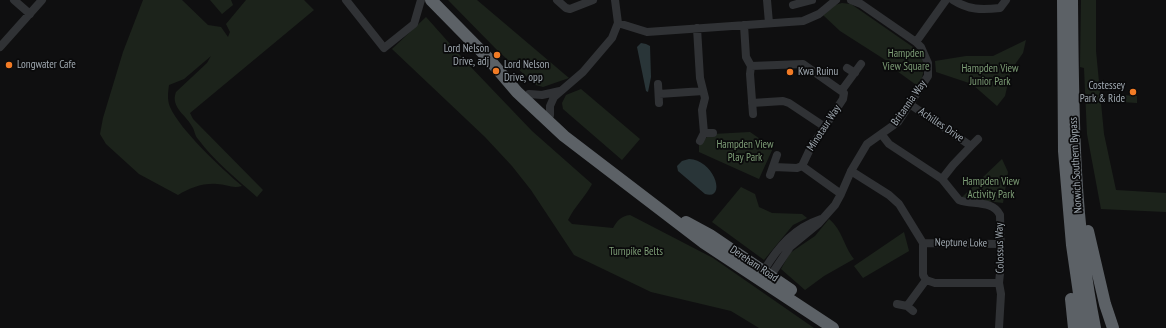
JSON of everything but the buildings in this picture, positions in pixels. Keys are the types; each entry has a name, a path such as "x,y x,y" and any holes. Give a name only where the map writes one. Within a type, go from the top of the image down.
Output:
{"highway":[{"name":"Norwich Southern Bypass","path":"1063,0 1064,151 1072,245 1084,328"},
{"name":"Norwich Southern Bypass","path":"1072,0 1073,130 1078,215 1094,328"},
{"name":"Dereham Road","path":"434,3 525,100 564,136 658,208 710,235 765,275 833,328"},
{"path":"1073,45 1081,178 1088,234 1105,304 1113,328"},
{"path":"1063,56 1059,120 1060,171 1074,328"},
{"name":"Dereham Road","path":"487,58 529,94 588,153"},
{"name":"Dereham Road","path":"765,275 844,328"}],"street":[{"path":"14,0 30,14"},
{"path":"0,47 42,0"},
{"path":"346,0 384,48 414,24 419,3 434,3"},
{"path":"557,0 566,8 570,9 593,0"},
{"path":"550,115 550,102 571,84 612,38 618,23 615,0"},
{"path":"767,0 769,23"},
{"path":"793,4 812,0"},
{"path":"618,23 647,32 810,20 836,0"},
{"name":"Britannia Way","path":"765,275 789,237 804,225 821,218 834,205 841,194 850,171 867,144 873,139 882,135 898,122 911,105 929,73 925,53 916,42 862,2 851,0"},
{"path":"916,42 946,0"},
{"path":"952,0 966,7 978,10 1000,8 1006,0"},
{"path":"744,25 746,57 751,66 750,74 753,114"},
{"path":"697,28 700,78 703,91 704,133 700,141"},
{"name":"Minotaur Way","path":"751,66 803,64 842,90"},
{"name":"Minotaur Way","path":"802,166 807,154 824,126 843,99 842,90 861,64"},
{"path":"847,68 855,73"},
{"path":"658,84 659,103"},
{"path":"529,94 542,96 561,91"},
{"path":"658,94 703,91"},
{"path":"752,103 783,101 789,103 824,126"},
{"name":"Achilles Drive","path":"911,105 971,146"},
{"path":"704,133 713,133"},
{"name":"Colossus Way","path":"882,135 890,144 942,179 959,200 989,205 998,210 1000,215 1000,244 1002,263 999,284 935,283 926,280"},
{"name":"Achilles Drive","path":"942,179 978,139"},
{"path":"770,175 777,155"},
{"path":"774,167 796,168 802,166 841,194"},
{"path":"850,171 895,199 923,243 923,275 926,280 910,308 897,304"},
{"name":"Neptune Loke","path":"923,243 1000,244"},
{"path":"999,284 1001,294 999,328"}],"green space":[{"path":"143,0 182,0 208,25 221,27 228,37 230,32 226,24 246,0 304,0 314,10 190,113 193,119 263,190 257,197 226,170 204,147 196,137 190,123 175,103 176,92 207,63 211,56 184,79 169,85 169,104 175,116 192,138 213,160 242,186 235,187 221,184 206,184 192,188 178,195 139,174 106,144 100,134 103,118 123,52"},
{"path":"210,0 231,0 233,5 222,14"},
{"path":"448,0 477,0 569,78 543,87 536,85 498,51"},
{"path":"1081,0 1096,0 1096,51 1104,134 1116,190 1166,193 1166,212 1101,209 1087,134 1084,68 1080,67"},
{"name":"Hampden View Square","path":"842,3 851,4 920,52 924,69 919,87 897,71 887,61 840,31 823,15 835,5"},
{"name":"Turnpike Belts","path":"426,17 467,63 532,131 592,184 568,220 572,224 613,228 620,219 624,216 630,215 713,258 814,328 759,328 731,311 651,292 574,255 531,190 512,166 485,137 392,49"},
{"name":"Hampden View Junior Park","path":"1026,40 1023,53 1011,70 1005,96 997,106 972,84 936,72 935,61 966,56 993,56"},
{"path":"581,89 640,139 622,160 563,109 562,103 566,95"},
{"path":"1107,94 1137,96 1137,103 1108,101"},
{"name":"Hampden View Play Park","path":"750,132 773,148 759,179 699,152 699,145 707,137 713,136 713,134"},
{"name":"Hampden View Activity Park","path":"1002,159 1008,172 1003,203 961,198"},
{"path":"741,187 755,194 759,207 772,213 802,214 807,218 793,225 764,260 712,222"},
{"path":"829,219 837,228 847,249 854,259 824,276 805,290 781,269 790,253 815,236"},
{"path":"904,232 909,251 863,278 854,266"}],"shaded area":[{"path":"641,43 650,46 651,77 648,92 646,91 637,47"},
{"path":"689,159 698,161 706,166 711,172 716,186 715,192 712,195 705,194 678,171 677,166 682,161"}],"place":[{"name":"Lord Nelson Drive, adj","path":"497,55"},
{"name":"Longwater Cafe","path":"9,65"},
{"name":"Lord Nelson Drive, opp","path":"496,71"},
{"name":"Kwa Ruinu","path":"790,72"},
{"name":"Costessey Park & Ride","path":"1133,92"}]}
